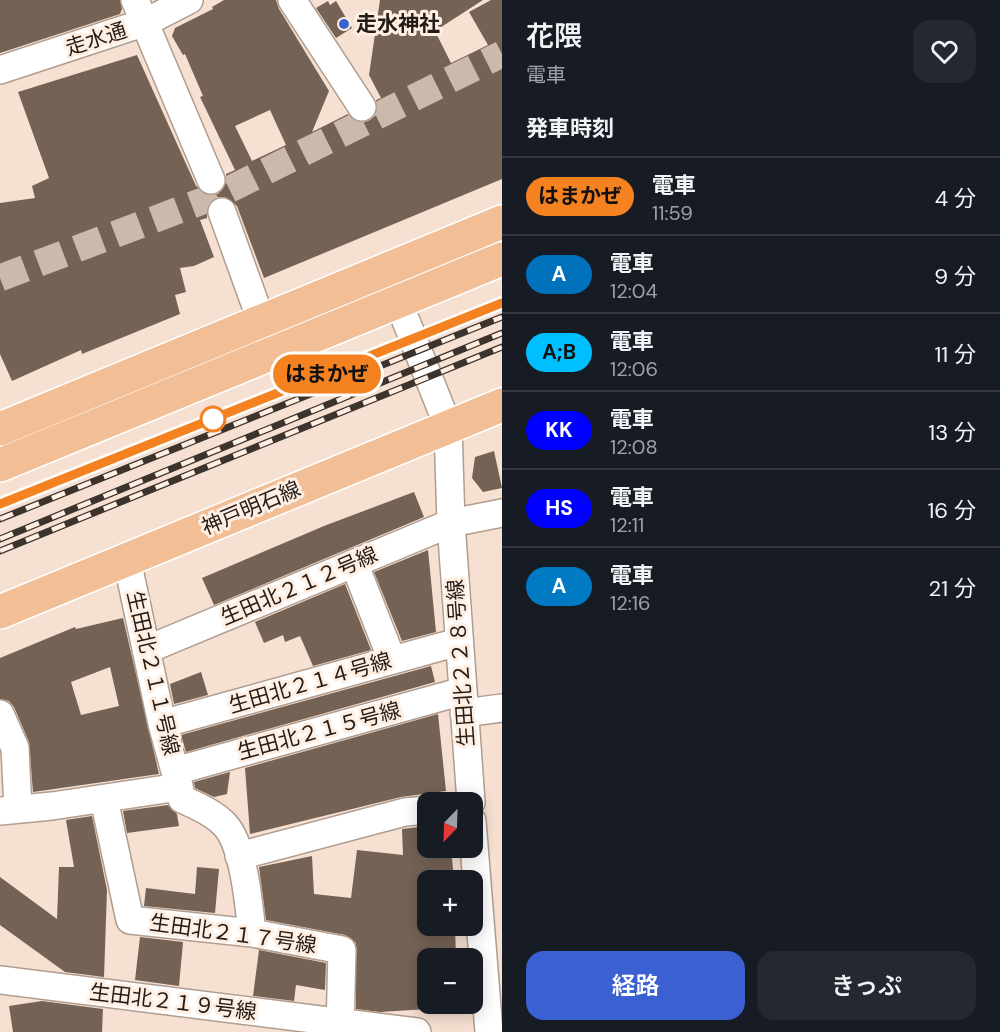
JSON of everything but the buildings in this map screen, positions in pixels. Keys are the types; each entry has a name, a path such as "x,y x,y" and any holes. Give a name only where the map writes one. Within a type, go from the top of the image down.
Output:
{"main road":[{"path":"0,429 262,323 502,222"},
{"path":"0,465 502,259"},
{"name":"神戸明石線","path":"0,612 502,405"}],"street":[{"name":"走水通","path":"0,70 141,11 189,0"},
{"path":"292,0 362,107"},
{"path":"141,11 211,180"},
{"path":"222,212 262,323"},
{"path":"398,301 448,426"},
{"name":"生田北２２８号線","path":"448,426 458,642 470,792"},
{"name":"生田北２１２号線","path":"146,650 451,523 502,513"},
{"name":"生田北２１１号線","path":"127,560 162,724 177,779"},
{"path":"354,563 392,660"},
{"name":"生田北２１４号線","path":"162,724 458,642"},
{"name":"生田北２１５号線","path":"9,810 104,799 463,702 502,708"},
{"path":"0,714 15,748 9,810"},
{"path":"177,779 182,799 214,815 227,827 239,856 247,887 252,933"},
{"name":"生田北２１７号線","path":"104,799 130,920 252,933 342,951 341,1028"},
{"path":"239,856 405,812 417,811"},
{"path":"475,858 489,1032"},
{"name":"生田北２１９号線","path":"0,980 341,1028 417,1032"}],"tunnel":[{"path":"0,278 216,196 502,54"}],"railway":[{"path":"0,504 502,303"},
{"path":"0,519 502,317"},
{"path":"0,539 502,333"},
{"path":"0,551 502,347"}],"train":[{"name":"はまかぜ","path":"0,504 502,303"}],"place":[{"name":"走水神社","path":"344,24"}]}
